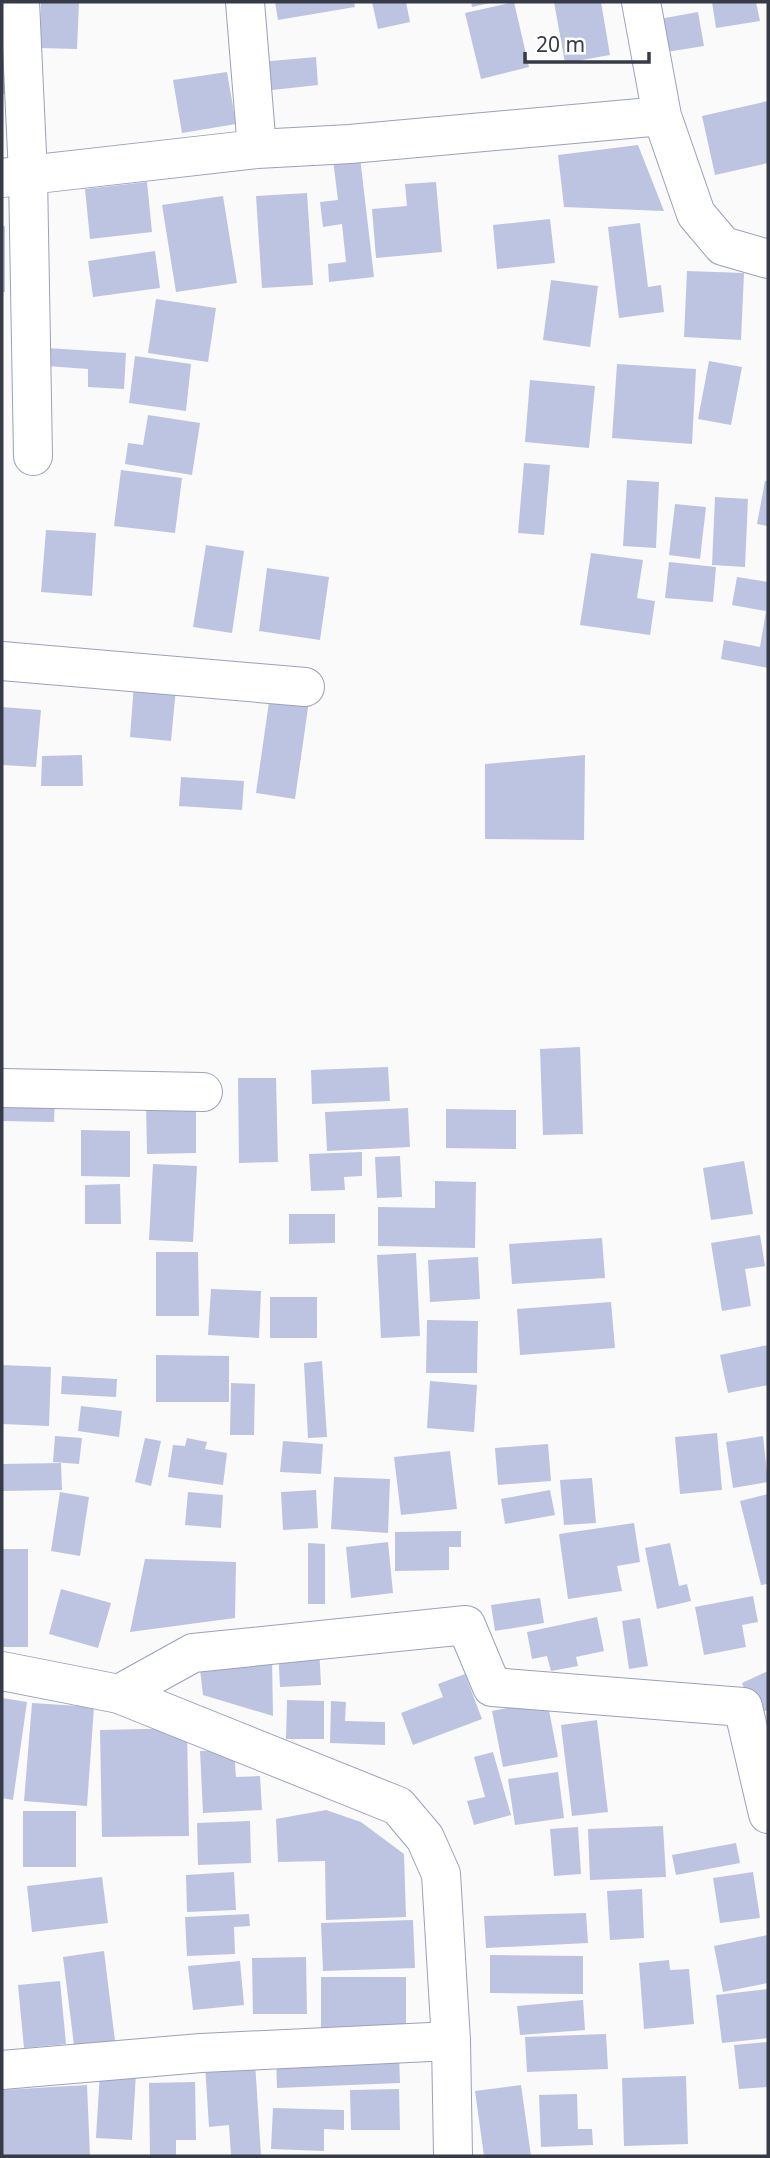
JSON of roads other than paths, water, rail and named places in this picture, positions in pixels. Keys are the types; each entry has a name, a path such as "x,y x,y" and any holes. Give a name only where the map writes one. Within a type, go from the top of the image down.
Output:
{"street":[{"path":"20,2 15,176 33,456"},
{"path":"244,2 257,149"},
{"path":"641,2 662,116 696,214 723,246 768,259"},
{"path":"15,176 257,149 350,144 662,116"},
{"path":"2,661 305,687"},
{"path":"2,1088 203,1092"},
{"path":"118,1694 193,1653 466,1625 492,1687 743,1707 768,1814"},
{"path":"2,1671 118,1694 398,1806 425,1838 441,1874 451,2041 453,2156"},
{"path":"2,2070 201,2053 451,2041"}]}
